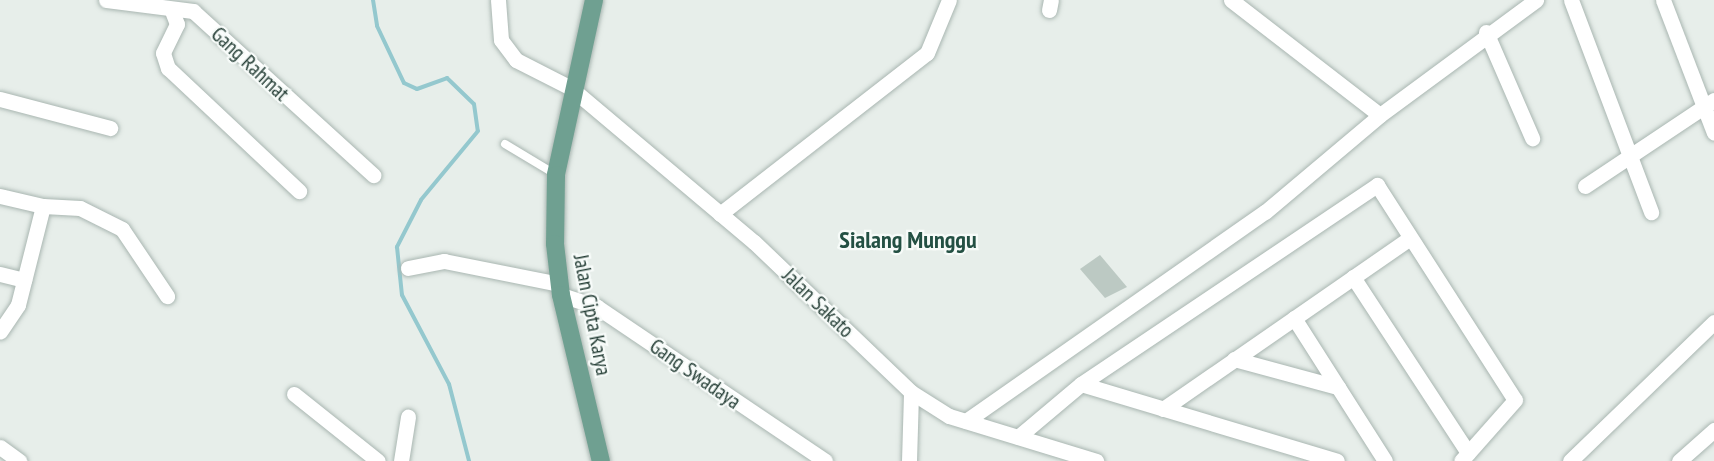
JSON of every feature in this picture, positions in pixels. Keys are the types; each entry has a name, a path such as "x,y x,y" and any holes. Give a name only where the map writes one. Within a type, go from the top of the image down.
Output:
{"main road":[{"name":"Jalan Cipta Karya","path":"594,0 571,87 556,175 560,290 601,461"}],"street":[{"name":"Gang Rahmat","path":"106,0 172,11 193,11 373,175"},
{"name":"Jalan Sakato","path":"498,0 505,50 571,87 720,214 911,392 966,421 1096,461"},
{"path":"720,214 927,53 949,0"},
{"path":"1231,0 1380,115"},
{"path":"966,421 1265,212 1380,115 1486,32 1536,0"},
{"path":"1571,0 1628,158 1651,212"},
{"path":"1663,0 1709,103 1714,133"},
{"path":"172,11 177,24 163,53 168,68 299,191"},
{"path":"1486,32 1532,138"},
{"path":"0,99 110,128"},
{"path":"1585,186 1709,103"},
{"path":"1018,437 1082,384 1371,185 1383,189 1410,238 1515,400 1465,457 1353,277"},
{"path":"0,196 43,206 80,208 122,229 167,296"},
{"path":"0,332 8,327 24,280 43,206"},
{"path":"1163,408 1410,238"},
{"name":"Gang Swadaya","path":"408,268 444,261 560,290 597,306 825,461"},
{"path":"0,274 24,280"},
{"path":"1294,318 1385,461"},
{"path":"1570,461 1714,322"},
{"path":"1234,359 1338,387"},
{"path":"1082,384 1337,461"},
{"path":"909,461 911,392"},
{"path":"294,394 378,461"},
{"path":"401,461 408,417"},
{"path":"1679,461 1714,430"},
{"path":"0,447 19,461"}],"lane":[{"path":"505,144 556,175"}],"building":[{"path":"1100,255 1127,287 1105,298 1080,269"}],"waterway":[{"path":"373,0 377,26 404,83 417,89 447,78 474,104 478,131 421,200 397,247 402,295 449,384 469,461"}],"district":[{"name":"Sialang Munggu","path":"908,240"}]}
